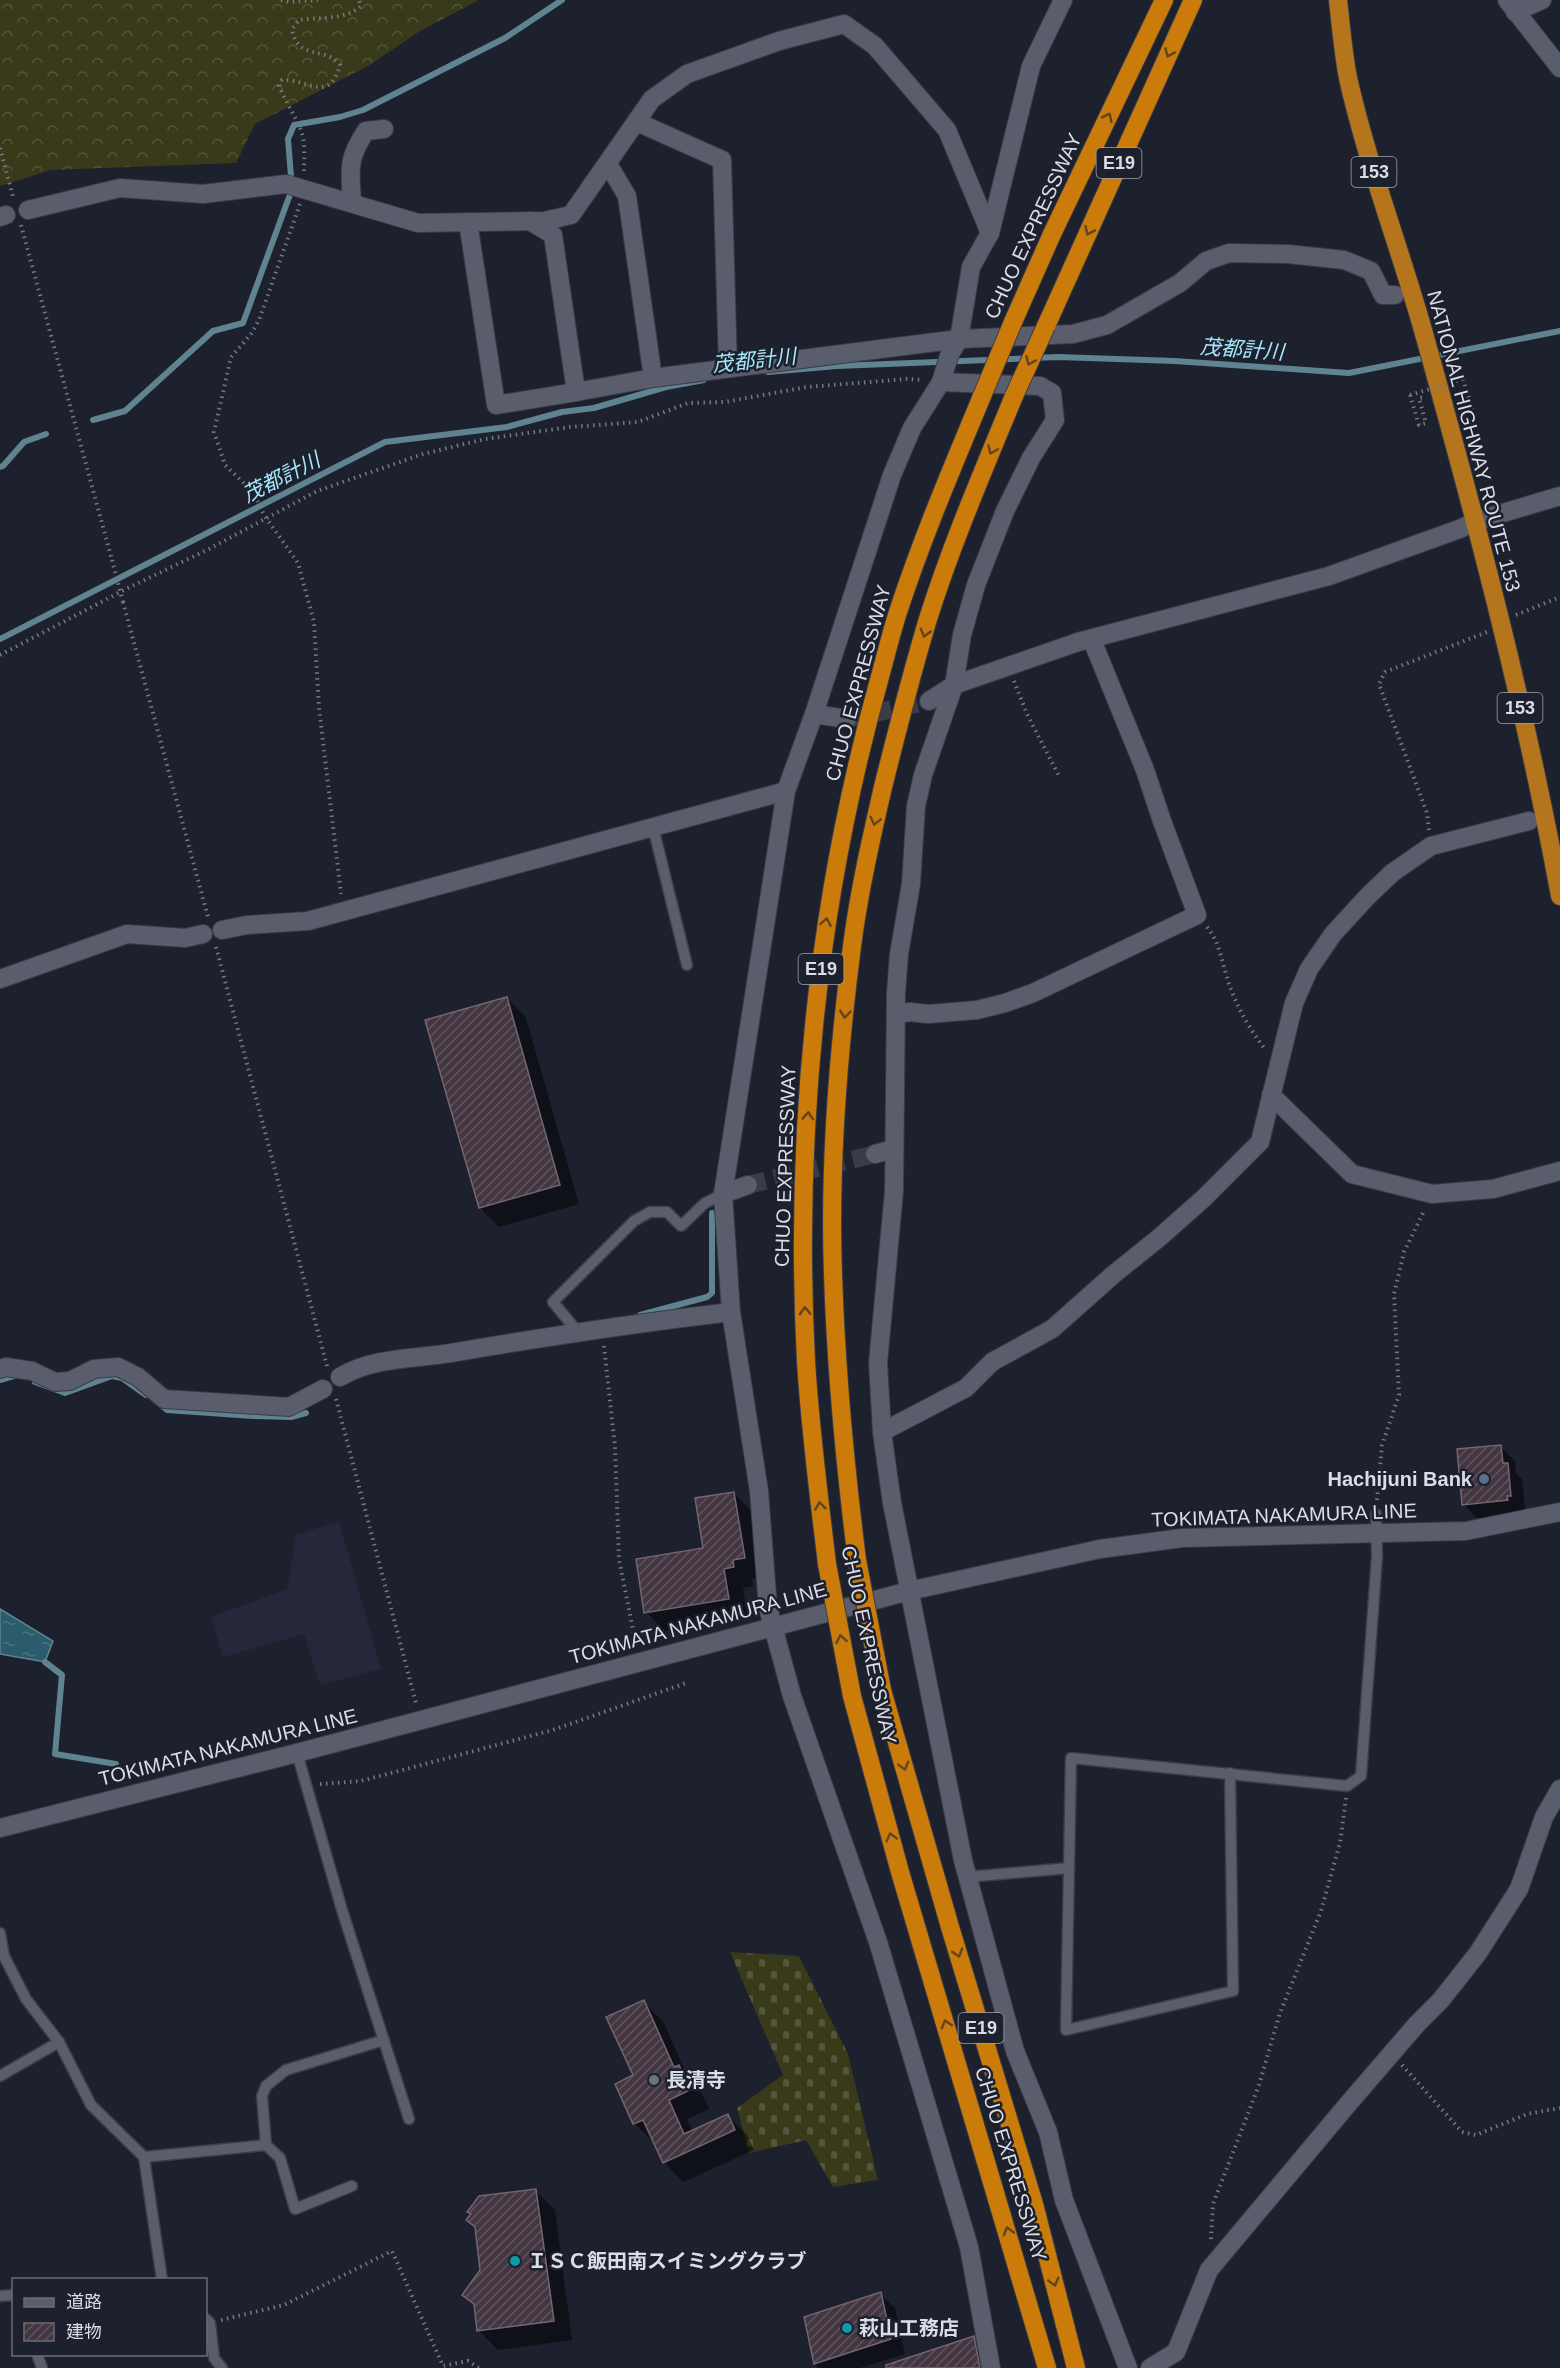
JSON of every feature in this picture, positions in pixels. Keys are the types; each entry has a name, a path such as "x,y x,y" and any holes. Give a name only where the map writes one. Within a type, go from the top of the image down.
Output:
{"highway":[{"name":"CHUO EXPRESSWAY","path":"1047,2368 900,1872 852,1696 827,1564 806,1362 803,1273 806,1156 823,939 842,832 864,736 899,610 941,494 1013,322 1052,234 1164,0"},
{"name":"CHUO EXPRESSWAY","path":"1076,2368 1034,2204 950,1927 882,1690 857,1560 844,1458 833,1271 833,1180 839,1074 852,943 874,824 896,733 929,618 969,504 1014,396 1193,0"},
{"name":"NATIONAL HIGHWAY ROUTE 153","path":"1338,0 1348,77 1359,122 1426,340 1476,521 1546,817 1560,896"}],"street":[{"path":"992,2368 969,2247 940,2149 878,1942 792,1696 772,1626 768,1608 759,1491 731,1312 723,1194 786,791 814,714 892,475 912,428 945,370 959,339 971,267 990,233 1031,66 1063,0"},
{"path":"1542,0 1511,6 1560,68"},
{"path":"14,213 120,188 202,194 297,186 418,223 544,221 572,215 652,99 687,74 779,41 844,24 875,46 947,130 990,233"},
{"path":"637,122 722,160 728,368"},
{"path":"352,202 350,166 354,149 366,131 384,129"},
{"path":"608,164 627,196 653,378"},
{"path":"530,221 554,235 576,392"},
{"path":"468,222 496,405 653,378 959,339 1073,334 1107,325 1180,283 1206,261 1229,253 1288,254 1344,260 1371,271 1383,295 1395,295"},
{"path":"945,370 1040,386 1052,393 1055,420 1031,458 976,585 962,635 954,685 923,775 916,806 910,884 899,954 894,1191 878,1363 882,1432 892,1503 967,1877 1015,2051 1048,2132 1064,2200 1128,2368"},
{"path":"930,701 954,685 1078,642 1329,576 1476,521 1560,496"},
{"path":"897,1014 977,1010 1005,1003 1034,993 1197,915 1145,770 1092,640"},
{"path":"814,714 847,719"},
{"path":"0,980 127,934 185,938 247,925 308,921 786,791"},
{"path":"882,1432 966,1388 992,1362 1052,1329 1114,1274 1161,1237 1260,1142 1294,1004 1309,969 1333,934 1392,873 1431,846 1529,821"},
{"path":"1271,1095 1352,1174 1432,1194 1493,1189 1560,1171"},
{"path":"875,1154 894,1149"},
{"path":"723,1194 748,1185"},
{"path":"0,1369 6,1367 32,1371 56,1382 70,1381 94,1369 118,1367 138,1377 164,1399 289,1407 331,1382 388,1360 445,1354 577,1331 731,1312"},
{"name":"TOKIMATA NAKAMURA LINE","path":"0,1828 297,1753 909,1591 1100,1549 1182,1538 1466,1531 1560,1512"},
{"path":"1150,2368 1176,2352 1209,2270 1392,2053 1441,2000 1478,1953 1519,1889 1544,1817 1560,1789"}],"lane":[{"path":"653,827 687,965"},
{"path":"577,1331 553,1302 634,1221 650,1212 667,1212 681,1226 705,1203 723,1194"},
{"path":"1230,1773 1233,1991 1066,2030 1071,1758 1230,1773 1347,1786 1361,1776 1377,1556 1376,1514"},
{"path":"297,1753 342,1910 409,2119"},
{"path":"967,1877 1069,1868"},
{"path":"0,1933 4,1956 26,1999 59,2042 91,2105 144,2157 162,2278"},
{"path":"352,2186 295,2209 280,2158 266,2145 262,2096 266,2086 286,2070 384,2040"},
{"path":"0,2076 59,2042"},
{"path":"144,2157 266,2145"},
{"path":"208,2321 214,2358 222,2368"}],"path":[{"path":"281,0 291,2 318,0"},
{"path":"347,909 341,896 322,731 314,622 298,564 265,517 253,492 225,465 214,432 231,357 251,334 259,320 297,186 304,139 294,115 283,98 279,85 282,80 291,80 317,88 325,87 332,82 340,64 335,58 305,50 298,45 292,29 299,20 356,11 361,6 359,0"},
{"path":"0,148 14,213 112,560 416,1703"},
{"path":"0,655 109,597 209,549 317,491 423,454 485,439 570,427 638,422 688,403 725,402 807,387 907,379 945,370"},
{"path":"1419,398 1426,423 1419,425 1410,395 1463,379 1473,411 1467,413 1459,385"},
{"path":"1512,616 1560,597"},
{"path":"1431,846 1426,813 1379,684 1385,672 1487,632"},
{"path":"1009,666 1027,714 1059,776"},
{"path":"1197,915 1215,936 1232,993 1253,1034 1278,1065"},
{"path":"1376,1514 1382,1445 1400,1395 1394,1294 1404,1252 1432,1194"},
{"path":"602,1328 615,1447 619,1558 636,1646"},
{"path":"307,1785 361,1781 553,1730 689,1682"},
{"path":"1209,2270 1213,2204 1259,2085 1280,2013 1321,1911 1340,1843 1347,1786"},
{"path":"1392,2053 1462,2132 1476,2135 1527,2114 1560,2108"},
{"path":"208,2321 253,2314 284,2305 392,2251 443,2366 468,2361 479,2368"}],"shaded area":[{"path":"339,1521 381,1669 320,1685 304,1634 223,1657 211,1617 287,1589 296,1535"}],"green space":[{"path":"0,0 479,0 420,31 368,66 255,124 236,163 51,170 0,186"},
{"path":"730,1952 799,1956 848,2054 878,2180 833,2187 806,2140 749,2153 737,2108 783,2075"}],"water":[{"path":"0,1609 53,1641 45,1662 0,1654"}],"building":[{"path":"507,997 560,1185 479,1208 425,1020"},
{"name":"Hachijuni Bank","path":"1501,1445 1503,1463 1508,1463 1511,1496 1507,1496 1508,1500 1462,1505 1457,1449"},
{"path":"734,1492 745,1558 733,1560 734,1567 724,1569 729,1599 644,1613 636,1559 703,1548 695,1498"},
{"name":"長清寺","path":"644,2000 674,2067 679,2065 690,2090 669,2100 684,2134 728,2114 735,2130 663,2163 643,2120 633,2124 615,2084 633,2075 606,2017"},
{"name":"ＩＳＣ飯田南スイミングクラブ","path":"536,2189 554,2321 477,2331 474,2304 462,2295 480,2270 475,2227 466,2220 471,2214 467,2212 479,2196"},
{"name":"萩山工務店","path":"881,2292 891,2339 814,2364 804,2317"},
{"path":"974,2336 980,2368 886,2368 886,2365"}],"waterway":[{"path":"93,420 125,411 213,331 243,323 292,189 288,139 294,125 340,117 363,110 505,38 562,0"},
{"name":"茂都計川","path":"768,372 837,366 1058,357 1175,361 1349,373 1560,331"},
{"name":"茂都計川","path":"0,639 385,442 507,427 562,412 594,408 666,387 704,380"},
{"path":"0,467 24,442 46,434"},
{"path":"640,1315 707,1297 712,1293 712,1213"},
{"path":"0,1380 17,1375"},
{"path":"35,1382 65,1393 112,1376 122,1378 146,1395"},
{"path":"160,1404 167,1410 253,1416 291,1417 306,1413"},
{"path":"45,1662 62,1675 55,1754 116,1764"}],"tunnel":[{"path":"847,719 929,701"},
{"path":"748,1185 875,1154"}],"place":[{"name":"Hachijuni Bank","path":"1484,1479"},
{"name":"長清寺","path":"654,2080"},
{"name":"ＩＳＣ飯田南スイミングクラブ","path":"515,2261"},
{"name":"萩山工務店","path":"847,2328"}]}
